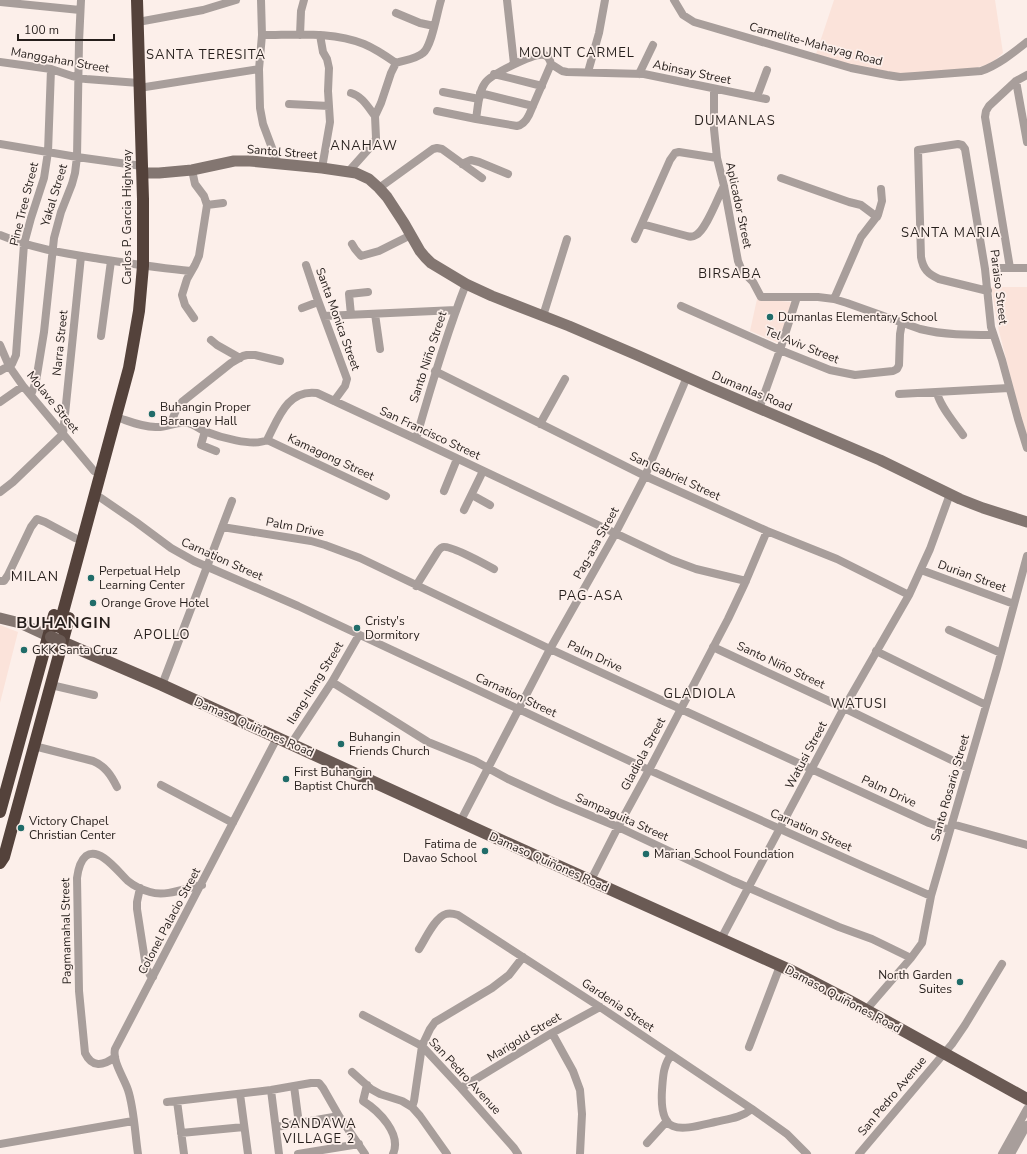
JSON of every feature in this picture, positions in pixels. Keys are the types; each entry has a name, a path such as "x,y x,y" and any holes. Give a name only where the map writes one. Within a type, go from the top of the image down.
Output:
{"highway":[{"name":"Carlos P. Garcia Highway","path":"58,627 129,368 139,311 143,266 144,214 137,0"},
{"name":"Carlos P. Garcia Highway","path":"0,863 4,857 51,685 55,639 75,538 98,456 112,431"},
{"name":"Carlos P. Garcia Highway","path":"0,812 3,793 101,498 112,459 112,431"},
{"path":"0,841 52,650"}],"main road":[{"name":"Santol Street","path":"142,169 159,173 192,170 234,161 250,161 349,171 364,176 379,188 393,206 420,251 431,263 466,284"},
{"name":"Dumanlas Road","path":"466,284 633,353 880,460 972,504 1027,522"},
{"path":"0,618 20,623 55,639"},
{"name":"Damaso Quiñones Road","path":"55,639 162,685 460,822 780,966 866,1010 1027,1099"}],"street":[{"name":"Yakal Street","path":"31,395 38,374 47,309 52,251 57,225 75,173 77,157 81,0"},
{"path":"138,22 204,10 236,0"},
{"path":"261,0 262,35 259,69 259,98 261,116 266,135 278,164"},
{"path":"300,35 301,11 304,0"},
{"path":"349,171 374,143 376,138 375,116 396,63 424,53 428,46 441,0"},
{"path":"476,119 480,96 484,84 494,74 514,64 507,0"},
{"path":"588,72 605,0"},
{"name":"Carmelite-Mahayag Road","path":"674,0 683,15 694,22 851,68 888,75 907,76 981,71 998,63 1027,42"},
{"path":"0,2 80,10"},
{"path":"396,13 420,23 434,26"},
{"path":"262,35 320,35 350,40 364,44 396,63"},
{"path":"320,35 323,52 327,59 330,122 322,168"},
{"path":"639,74 653,45"},
{"name":"Abinsay Street","path":"514,64 542,55 549,58 551,64 562,71 567,72 639,74 766,99"},
{"name":"Manggahan Street","path":"0,62 51,69 78,78 139,85 259,69"},
{"path":"437,111 517,126 521,125 526,120 533,106 551,64"},
{"name":"Pine Tree Street","path":"9,366 14,362 16,355 24,244 44,178 48,152 51,69"},
{"path":"757,97 768,70"},
{"path":"494,74 542,86"},
{"path":"1010,268 985,117 990,106 1016,81 1027,75"},
{"path":"1016,81 1025,113 1027,142"},
{"name":"Aplicador Street","path":"714,89 714,129 717,158 724,186 738,260 742,271 753,282 761,297 818,297 834,299 920,329 938,333 993,335"},
{"path":"443,92 480,96 533,106"},
{"path":"351,93 361,98 375,116"},
{"path":"289,104 329,106"},
{"name":"Paraiso Street","path":"988,291 939,279 932,276 925,270 922,264 918,150 958,144 962,145 965,149 988,291 993,335 1002,360 1027,448"},
{"path":"0,145 142,169"},
{"path":"379,188 434,148 442,150 482,178"},
{"path":"635,239 670,160 675,153 679,152 717,158"},
{"path":"462,164 471,160 508,174"},
{"path":"192,170 195,184 204,196 206,205 199,256 185,284 182,295 185,305 194,318"},
{"path":"780,178 853,203 861,204 877,217"},
{"path":"642,224 693,237 697,235 704,226 724,186"},
{"path":"834,299 861,237 877,217 882,201 881,189"},
{"path":"206,205 224,203"},
{"path":"0,235 24,244 52,251 143,266 191,271"},
{"path":"352,244 362,256 379,251 411,235"},
{"path":"543,316 567,239"},
{"name":"Narra Street","path":"63,434 81,256"},
{"path":"101,336 111,261"},
{"name":"Santa Monica Street","path":"306,265 318,302 347,379 345,386 334,401"},
{"path":"996,268 1027,268"},
{"name":"Santo Niño Street","path":"416,439 435,371 466,284"},
{"path":"351,315 349,294 368,292"},
{"path":"760,409 797,297"},
{"path":"302,308 318,302"},
{"name":"Tel Aviv Street","path":"681,306 780,350 830,370 847,375 893,371 897,369 899,365 900,334 902,323"},
{"path":"324,316 456,310"},
{"path":"375,314 380,349"},
{"path":"211,340 240,358"},
{"name":"Molave Street","path":"0,345 9,366 23,386 94,471"},
{"path":"171,424 177,407 231,363 247,354 280,361"},
{"path":"0,371 9,366"},
{"name":"San Gabriel Street","path":"435,371 645,476 767,531 837,559 909,595"},
{"name":"Pag-asa Street","path":"460,822 520,710 550,649 615,534 645,476 687,377"},
{"path":"540,424 565,379"},
{"path":"0,402 23,386"},
{"path":"899,394 1009,388"},
{"name":"San Francisco Street","path":"266,440 285,406 290,400 296,396 311,392 316,393 685,566 746,581"},
{"path":"937,393 949,415 963,435"},
{"path":"116,418 152,427 189,423 205,431 247,442 256,443 266,440"},
{"path":"205,431 202,445 216,451"},
{"path":"0,492 13,482 63,434"},
{"name":"Kamagong Street","path":"266,440 386,496"},
{"path":"444,491 457,459"},
{"path":"464,510 484,471"},
{"name":"Watusi Street","path":"721,939 844,708 909,595 930,549 950,494"},
{"path":"472,495 490,505"},
{"name":"Carnation Street","path":"101,498 171,548 208,567 270,593 649,770 931,896"},
{"path":"162,685 232,501"},
{"path":"0,581 4,581 8,575 31,527 37,520 39,519 75,538"},
{"name":"Palm Drive","path":"222,527 299,538 325,544 360,558 550,649 929,823 1027,845"},
{"name":"Gladiola Street","path":"591,880 736,603 767,531"},
{"path":"416,586 438,551 445,547 456,550 494,569"},
{"name":"Santo Rosario Street","path":"866,1010 919,948 923,938 931,896 1001,653 1027,556"},
{"name":"Durian Street","path":"921,570 1014,604"},
{"path":"949,630 1001,653"},
{"name":"Ilang-Ilang Street","path":"291,744 332,682 359,635"},
{"name":"Santo Niño Street","path":"713,647 968,768"},
{"path":"876,651 986,705"},
{"name":"Sampaguita Street","path":"332,682 419,737 475,761 508,779 558,802 618,826 748,887 911,958"},
{"path":"51,685 94,695"},
{"name":"Colonel Palacio Street","path":"115,1057 115,1049 202,885 277,738"},
{"path":"34,746 93,761 108,771 117,787"},
{"path":"161,785 233,823"},
{"name":"Pagmamahal Street","path":"115,1057 105,1064 96,1064 88,1058 85,1053 81,1019 78,954 77,878 82,861 89,854 94,853 99,855 108,861 129,882 150,892 168,893 202,885"},
{"path":"140,888 136,909 146,967 153,977"},
{"name":"Gardenia Street","path":"419,949 439,918 446,914 458,915 600,1007 752,1109 787,1134 807,1154"},
{"path":"412,1106 422,1046 430,1028 435,1022 492,988 509,974 523,957"},
{"name":"San Pedro Avenue","path":"859,1154 944,1054 962,1029 1002,964"},
{"path":"749,1047 780,966"},
{"name":"Marigold Street","path":"462,1088 600,1007"},
{"name":"San Pedro Avenue","path":"363,1015 422,1046 462,1088 518,1154"},
{"path":"552,1034 573,1071 580,1090 582,1114 580,1154"},
{"path":"671,1055 664,1068 662,1103 663,1112 667,1121 675,1127 684,1128 741,1116 752,1109"},
{"path":"115,1057 128,1092 138,1154"},
{"path":"352,1072 380,1094 412,1106 447,1154"},
{"path":"168,1102 319,1083 365,1154"},
{"path":"367,1085 363,1101 370,1106 393,1132 396,1143 393,1154"},
{"path":"294,1086 299,1124"},
{"path":"271,1090 279,1154"},
{"path":"240,1094 248,1154"},
{"path":"177,1101 184,1154"},
{"path":"1002,1154 1027,1109"},
{"path":"276,1128 339,1116"},
{"path":"0,1144 133,1120"},
{"path":"647,1143 667,1121"},
{"path":"1011,1154 1027,1125"},
{"path":"181,1133 244,1127"},
{"path":"298,1154 359,1144"}],"shaded area":[{"path":"834,0 995,0 1003,53 986,65 975,68 906,74 888,73 852,65 816,54"},
{"path":"991,287 1027,287 1027,441 999,331"},
{"name":"Dumanlas Elementary School","path":"757,299 792,302 779,343 750,331"},
{"path":"0,625 18,632 0,703"}],"tunnel":[{"path":"52,651 58,630"}],"place":[{"name":"Dumanlas Elementary School","path":"770,317"},
{"name":"Buhangin Proper Barangay Hall","path":"152,414"},
{"name":"Perpetual Help Learning Center","path":"91,578"},
{"name":"Orange Grove Hotel","path":"93,603"},
{"name":"Cristy's Dormitory","path":"357,628"},
{"name":"GKK Santa Cruz","path":"24,650"},
{"name":"Buhangin Friends Church","path":"341,744"},
{"name":"First Buhangin Baptist Church","path":"286,779"},
{"name":"Victory Chapel Christian Center","path":"21,828"},
{"name":"Fatima de Davao School","path":"485,851"},
{"name":"Marian School Foundation","path":"646,854"},
{"name":"North Garden Suites","path":"960,982"}],"district":[{"name":"MOUNT CARMEL","path":"577,53"},
{"name":"SANTA TERESITA","path":"206,55"},
{"name":"DUMANLAS","path":"735,121"},
{"name":"ANAHAW","path":"364,146"},
{"name":"SANTA MARIA","path":"951,233"},
{"name":"BIRSABA","path":"730,274"},
{"name":"MILAN","path":"35,576"},
{"name":"PAG-ASA","path":"591,596"},
{"name":"BUHANGIN","path":"64,623"},
{"name":"APOLLO","path":"162,635"},
{"name":"GLADIOLA","path":"700,694"},
{"name":"WATUSI","path":"859,704"},
{"name":"SANDAWA VILLAGE 2","path":"319,1132"}]}
